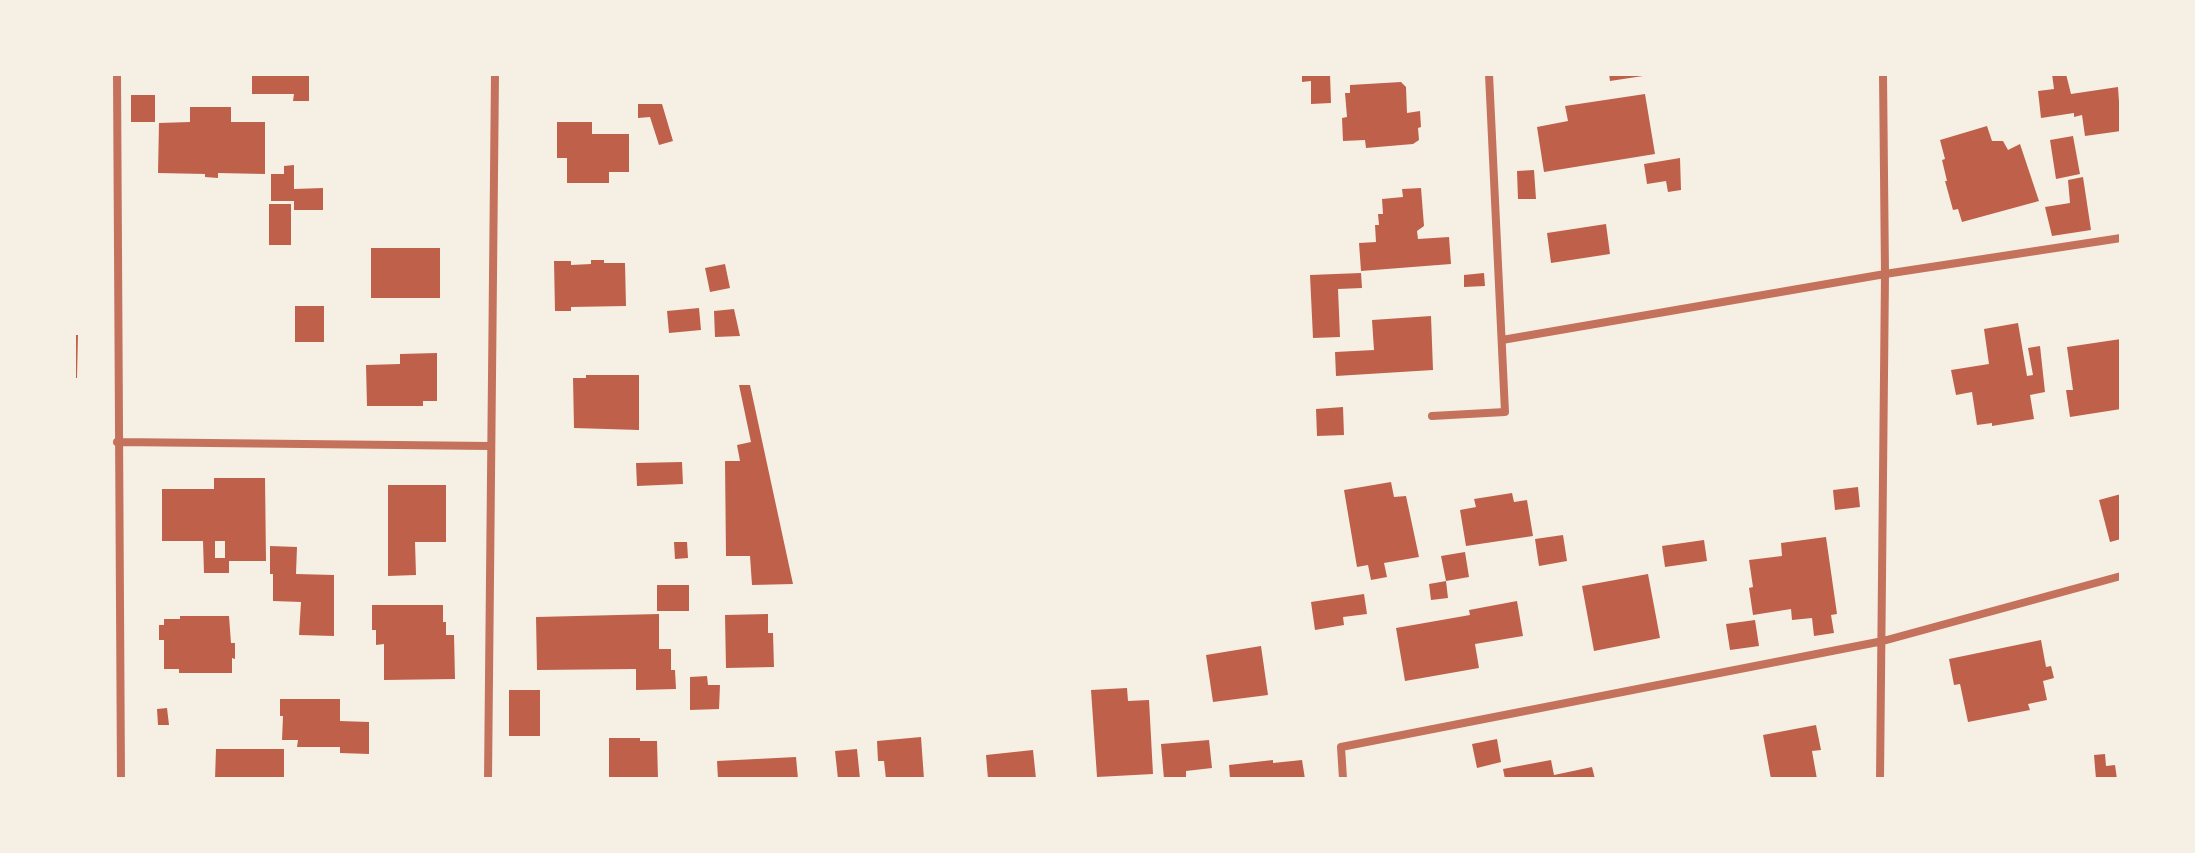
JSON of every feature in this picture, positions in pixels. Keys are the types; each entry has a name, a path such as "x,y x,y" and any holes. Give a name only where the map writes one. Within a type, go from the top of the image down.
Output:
{"street":[{"path":"117,74 121,779"},
{"path":"488,779 495,74"},
{"path":"1432,416 1505,412 1489,74"},
{"path":"1880,779 1885,274 1883,74"},
{"path":"1502,340 1885,274 2121,238"},
{"path":"117,442 490,446"},
{"path":"1343,779 1341,747 1883,641 2121,576"}],"building":[{"path":"252,74 309,75 309,101 293,101 294,94 252,94"},
{"path":"1302,74 1330,74 1331,103 1311,104 1311,81 1302,82"},
{"path":"1609,74 1643,74 1643,76 1610,81"},
{"path":"2052,74 2066,74 2071,94 2118,87 2121,131 2085,136 2082,115 2074,117 2074,113 2041,118 2038,91 2054,89"},
{"path":"1401,82 1406,87 1407,113 1420,111 1419,140 1413,144 1366,148 1365,140 1343,141 1342,118 1347,117 1345,93 1350,93 1350,85"},
{"path":"1645,94 1655,154 1544,172 1537,127 1568,121 1565,106"},
{"path":"131,95 155,95 155,122 131,122"},
{"path":"638,104 662,104 673,141 659,145 650,117 638,118"},
{"path":"190,107 231,107 231,122 265,122 265,174 218,173 218,178 205,177 205,174 158,173 159,123 190,122"},
{"path":"557,122 592,122 592,134 629,134 629,172 609,172 609,183 567,183 567,158 557,158"},
{"path":"1987,126 1992,141 2003,141 2008,150 2020,144 2039,201 1962,222 1958,209 1953,210 1945,181 1942,160 1945,159 1940,140"},
{"path":"2073,136 2080,174 2056,179 2050,140"},
{"path":"1680,158 1681,190 1668,192 1666,181 1647,184 1644,164"},
{"path":"294,165 294,189 323,188 323,210 294,210 294,201 271,201 271,174 284,174 284,166"},
{"path":"1534,170 1536,199 1518,199 1517,171"},
{"path":"2083,177 2091,230 2052,236 2045,207 2070,203 2068,180"},
{"path":"1421,188 1424,226 1417,231 1418,239 1449,237 1451,264 1361,271 1359,243 1376,242 1375,225 1379,225 1378,214 1383,214 1382,199 1403,197 1402,189"},
{"path":"269,204 291,204 291,245 269,245"},
{"path":"1606,224 1610,254 1551,263 1547,233"},
{"path":"371,248 440,248 440,298 371,298"},
{"path":"591,260 625,263 626,306 571,307 571,311 555,311 554,261 571,261 571,265 591,264"},
{"path":"725,264 730,288 710,292 705,268"},
{"path":"1361,273 1362,288 1338,289 1340,337 1313,338 1310,275"},
{"path":"1484,273 1485,286 1464,287 1464,275"},
{"path":"295,306 324,306 324,342 295,342"},
{"path":"699,308 701,330 669,333 667,311"},
{"path":"734,309 740,336 715,337 714,311"},
{"path":"1431,316 1433,370 1336,376 1335,352 1374,350 1372,320"},
{"path":"2018,323 2027,376 2033,375 2028,348 2040,346 2045,392 2030,395 2034,419 1992,426 1992,423 1977,425 1972,392 1956,395 1951,370 1989,364 1984,329"},
{"path":"74,335 78,335 77,378 74,378"},
{"path":"2121,339 2121,409 2070,417 2066,390 2073,390 2067,347"},
{"path":"437,353 437,401 423,401 423,406 367,406 366,365 400,364 400,354"},
{"path":"586,375 639,375 639,430 574,428 573,378 586,378"},
{"path":"739,385 750,385 793,584 752,585 750,556 726,556 725,461 740,461 737,445 751,442"},
{"path":"1343,407 1344,435 1317,436 1316,409"},
{"path":"682,462 683,484 637,486 636,463"},
{"path":"214,478 265,478 266,561 229,561 229,573 204,573 203,541 162,541 162,489 214,489","holes":["215,541 225,541 225,558 215,558"]},
{"path":"1391,482 1394,497 1406,496 1419,557 1384,563 1387,577 1371,580 1368,565 1357,567 1344,490"},
{"path":"388,485 446,485 446,542 415,542 416,575 388,576"},
{"path":"1858,487 1860,507 1835,510 1833,490"},
{"path":"1512,493 1514,502 1527,500 1533,536 1466,546 1460,510 1476,507 1474,499"},
{"path":"2121,494 2121,539 2110,542 2099,500"},
{"path":"1563,535 1567,561 1539,566 1535,539"},
{"path":"1826,537 1837,614 1831,615 1834,633 1814,636 1812,618 1792,620 1791,609 1753,615 1749,560 1782,556 1781,543"},
{"path":"1704,540 1707,561 1665,567 1662,546"},
{"path":"674,542 687,542 688,558 675,559"},
{"path":"270,546 297,547 296,574 334,575 334,636 299,635 301,602 273,601"},
{"path":"1465,552 1469,577 1446,581 1441,556"},
{"path":"1648,574 1660,638 1594,651 1582,586"},
{"path":"1446,581 1448,598 1431,600 1429,584"},
{"path":"657,585 689,585 689,611 657,611"},
{"path":"1364,594 1367,614 1343,617 1344,625 1315,630 1311,602"},
{"path":"1517,601 1523,636 1475,644 1479,668 1405,681 1396,628 1470,615 1469,610"},
{"path":"372,605 443,605 446,635 454,635 455,679 384,680 384,644 376,645 376,630 372,630"},
{"path":"659,614 659,649 671,649 671,670 675,670 676,689 636,690 636,669 537,670 536,617"},
{"path":"768,614 768,633 773,633 774,667 726,668 725,615"},
{"path":"180,616 229,616 231,643 235,643 232,673 179,673 179,669 164,669 164,640 159,640 159,625 164,625 164,619 180,619"},
{"path":"1755,620 1759,646 1730,650 1726,624"},
{"path":"2041,640 2046,667 2051,666 2054,678 2043,681 2047,700 2028,704 2030,710 1968,722 1960,684 1954,685 1949,659"},
{"path":"1261,646 1268,695 1213,702 1206,655"},
{"path":"707,676 708,685 720,685 719,709 690,710 690,677"},
{"path":"1127,688 1128,701 1149,700 1153,774 1097,777 1091,690"},
{"path":"509,690 540,690 540,736 509,736"},
{"path":"280,699 340,699 340,721 369,722 369,754 340,753 340,747 297,747 298,740 282,740"},
{"path":"167,708 169,725 158,725 157,709"},
{"path":"1816,725 1821,750 1812,751 1817,779 1771,779 1763,735"},
{"path":"921,737 924,779 886,779 884,761 878,761 877,741"},
{"path":"609,738 657,741 658,779 609,779"},
{"path":"1497,739 1501,762 1477,768 1472,744"},
{"path":"1209,740 1212,768 1186,771 1186,779 1164,779 1161,744"},
{"path":"216,749 284,749 284,779 215,779"},
{"path":"857,749 860,779 838,779 835,751"},
{"path":"1033,750 1036,779 988,779 986,755"},
{"path":"2105,754 2106,766 2115,765 2117,779 2096,779 2094,755"},
{"path":"796,757 798,779 718,779 717,761"},
{"path":"1273,760 1273,763 1302,760 1305,779 1230,779 1229,765"},
{"path":"1551,760 1554,775 1592,767 1595,779 1505,779 1503,769"}]}
